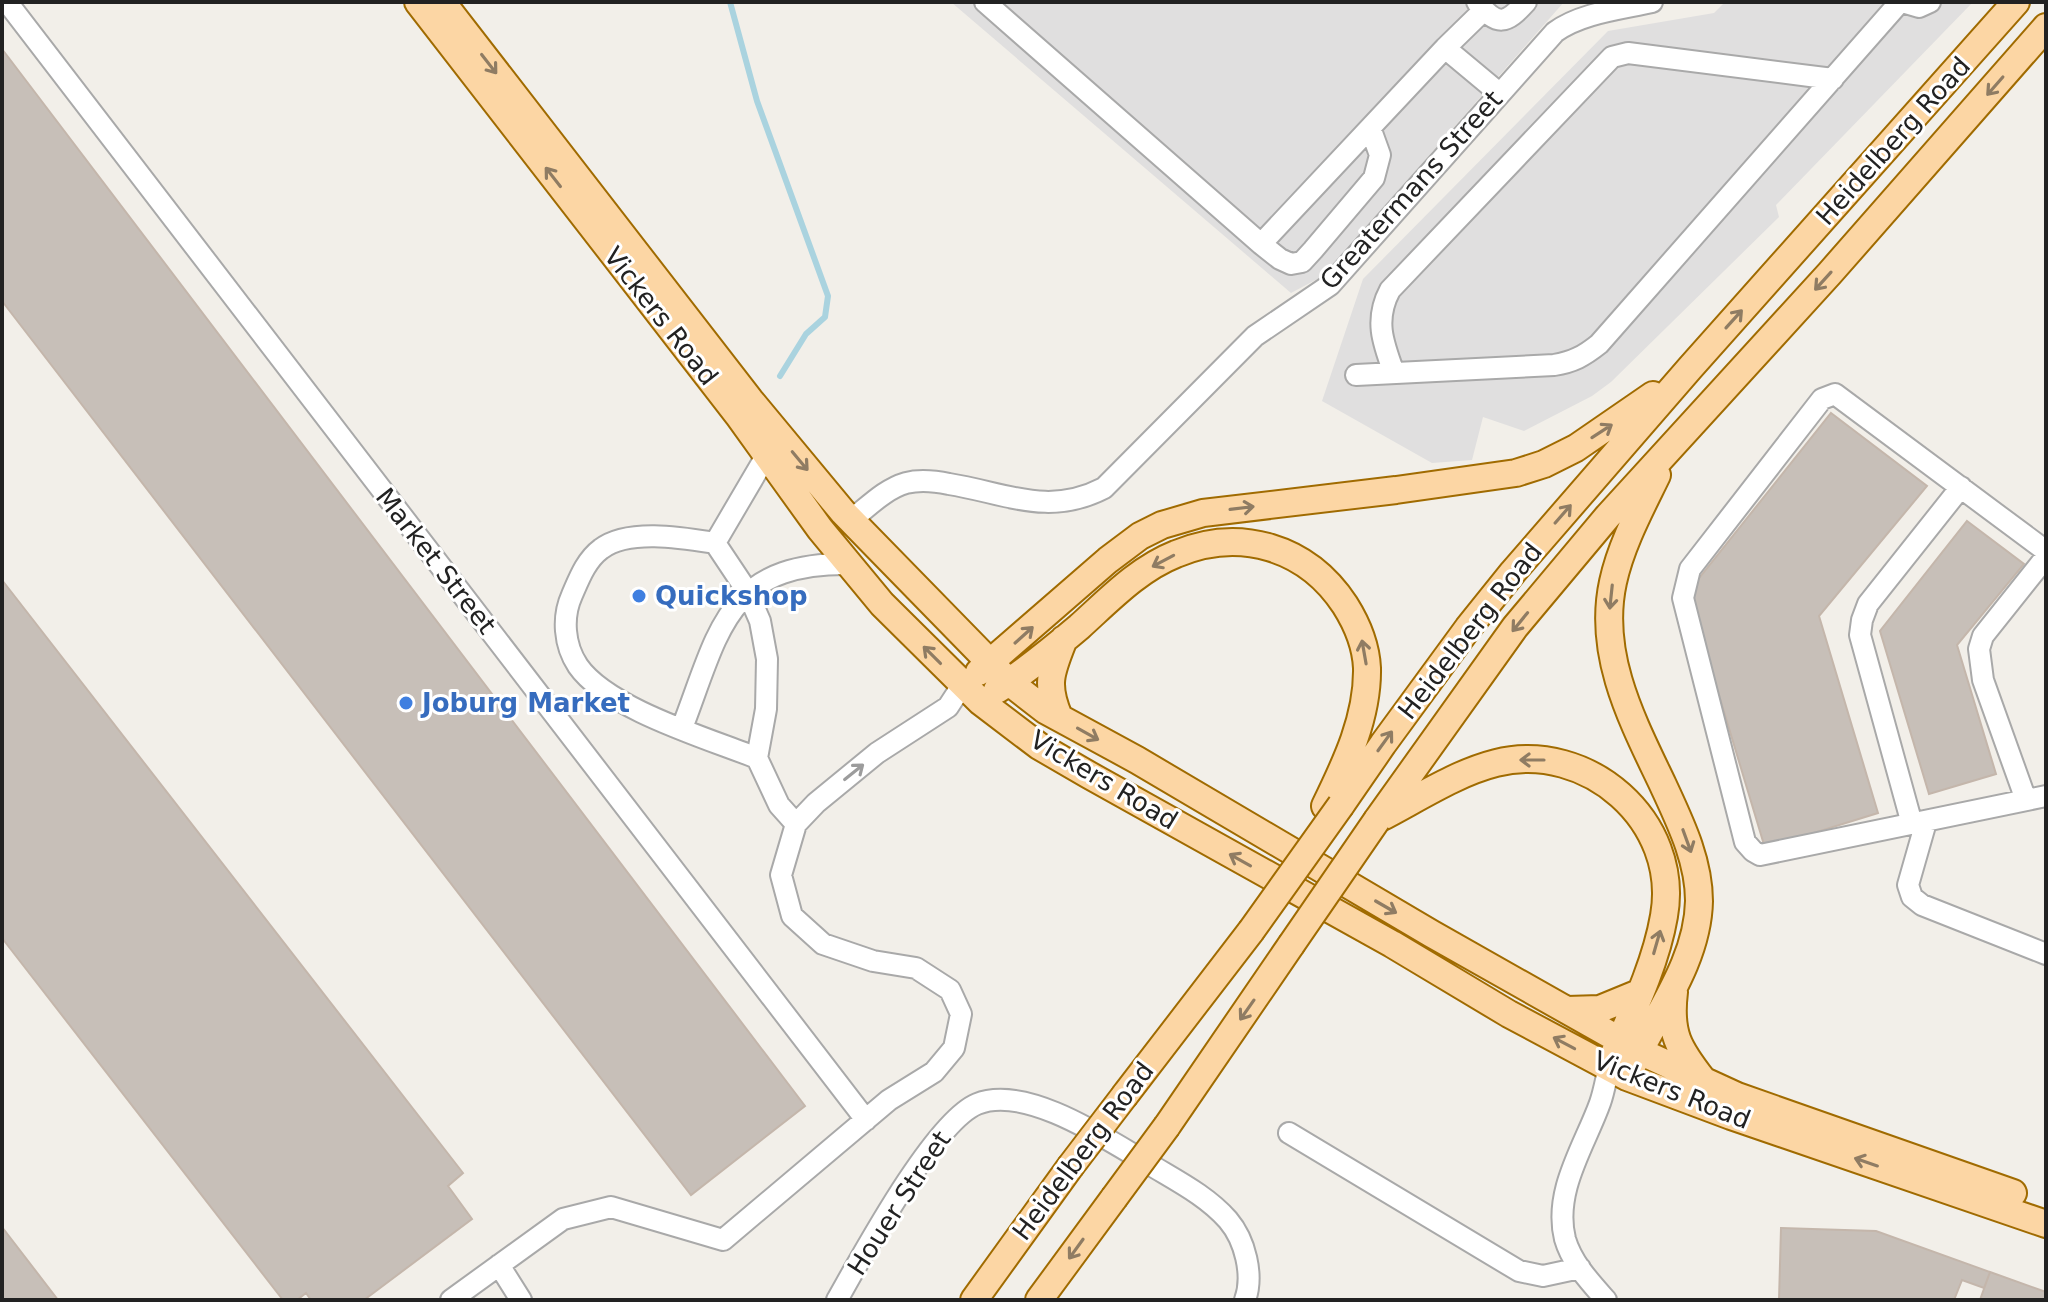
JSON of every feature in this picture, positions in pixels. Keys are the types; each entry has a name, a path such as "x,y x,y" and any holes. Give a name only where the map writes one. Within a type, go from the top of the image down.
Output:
{"main road":[{"name":"Vickers Road","path":"418,2 729,404 848,564 938,662 1039,746 1392,944 1509,1014 1618,1072 1731,1116 2046,1224"},
{"name":"Vickers Road","path":"442,2 750,400 851,520 1000,672 1059,717 1630,1046 1705,1083 2046,1206"},
{"name":"Heidelberg Road","path":"974,1300 1070,1167 1251,931 1333,806 1468,628 1690,368 2016,2"},
{"name":"Heidelberg Road","path":"1039,1300 1167,1126 1377,820 1515,627 1670,447 1840,262 2046,27"},
{"path":"972,693 1000,672 1108,560 1140,536 1162,525 1203,513 1516,473 1544,464 1576,448 1690,368"},
{"path":"1670,447 1622,552 1612,584 1610,650 1616,676 1634,723 1690,848 1696,873 1699,900 1696,929 1676,981 1671,1015 1676,1043 1705,1083"},
{"path":"1000,672 1064,639 1126,585 1158,562 1177,553 1221,542 1247,542 1281,550 1317,572 1339,595 1362,639 1367,666 1361,719 1333,806"},
{"path":"1059,717 1050,696 1050,679 1064,639"},
{"path":"1377,820 1494,763 1543,759 1567,764 1606,782 1638,812 1650,830 1664,875 1666,894 1665,916 1639,993 1630,1046"},
{"path":"1618,1072 1630,1046 1676,981"},
{"path":"1567,1010 1600,1009 1639,993"}],"street":[{"name":"Market Street","path":"7,2 866,1120"},
{"path":"985,2 1261,244 1291,264 1302,262 1374,178 1380,155 1371,130"},
{"path":"1261,244 1371,130 1481,6 1502,21 1511,19 1526,2"},
{"name":"Greatermans Street","path":"851,520 892,489 918,480 1052,504 1080,500 1104,488 1255,336 1330,285 1499,93 1563,26 1652,2"},
{"path":"1356,375 1554,365 1574,361 1585,354 1599,344 1901,2 1919,7 1930,2"},
{"path":"1445,48 1499,93"},
{"path":"1394,373 1383,343 1380,319 1381,305 1390,290 1612,57 1628,53 1833,79"},
{"path":"2046,551 1835,394 1822,399 1690,569 1684,582 1686,616 1745,842 1753,851 1760,855 1802,848 2036,798 1983,680 1979,649 1983,636 2046,557"},
{"path":"715,543 766,456"},
{"path":"1961,487 1868,604 1860,635 1919,823 1908,885 1912,897 1922,905 2046,954"},
{"path":"757,758 608,694 578,666 565,635 568,603 583,570 602,548 627,539 672,536 715,543 747,591 760,621 767,659 766,709 757,758 779,805 796,824"},
{"path":"682,728 716,640 732,607 747,591 797,567 821,563 848,564"},
{"path":"451,1300 563,1219 611,1207 723,1240 889,1100 934,1072 954,1048 961,1014 950,990 916,968 873,961 823,944 792,916 781,875 796,824 816,803 877,753 972,693"},
{"path":"1606,1300 1580,1268 1565,1238 1563,1216 1566,1190 1576,1158 1601,1101 1618,1072"},
{"name":"Houer Street","path":"837,1300 878,1229 936,1140 956,1117 976,1104 1000,1099 1027,1104 1079,1122 1210,1202 1230,1222 1243,1243 1247,1264 1245,1300"},
{"path":"1289,1133 1519,1271 1543,1276 1580,1268"},
{"path":"499,1265 521,1300"}],"shaded area":[{"path":"951,2 1564,2 1323,276 1291,293"},
{"path":"1725,2 1973,2 1776,205 1779,217 1611,382 1592,396 1524,431 1483,417 1472,460 1432,463 1322,401 1363,279 1608,31 1714,13"}],"building":[{"name":"Joburg Market","path":"2,49 805,1106 691,1195 2,301"},
{"path":"1831,413 1927,486 1819,616 1878,813 1765,848 1688,592"},
{"path":"1967,521 2024,564 1957,645 1996,774 1929,794 1880,631"},
{"path":"2,580 463,1173 448,1186 472,1219 364,1300 311,1300 306,1293 297,1300 283,1300 2,938"},
{"path":"2,1227 58,1300 2,1300"},
{"path":"1781,1228 1876,1231 1990,1272 1984,1288 1962,1280 1954,1300 1779,1300"},
{"path":"1990,1272 2046,1292 2046,1300 1980,1300"}],"waterway":[{"path":"730,2 757,101 828,296 825,317 806,334 780,376"}],"place":[{"name":"Quickshop","path":"639,596"},
{"name":"Joburg Market","path":"406,703"}]}
